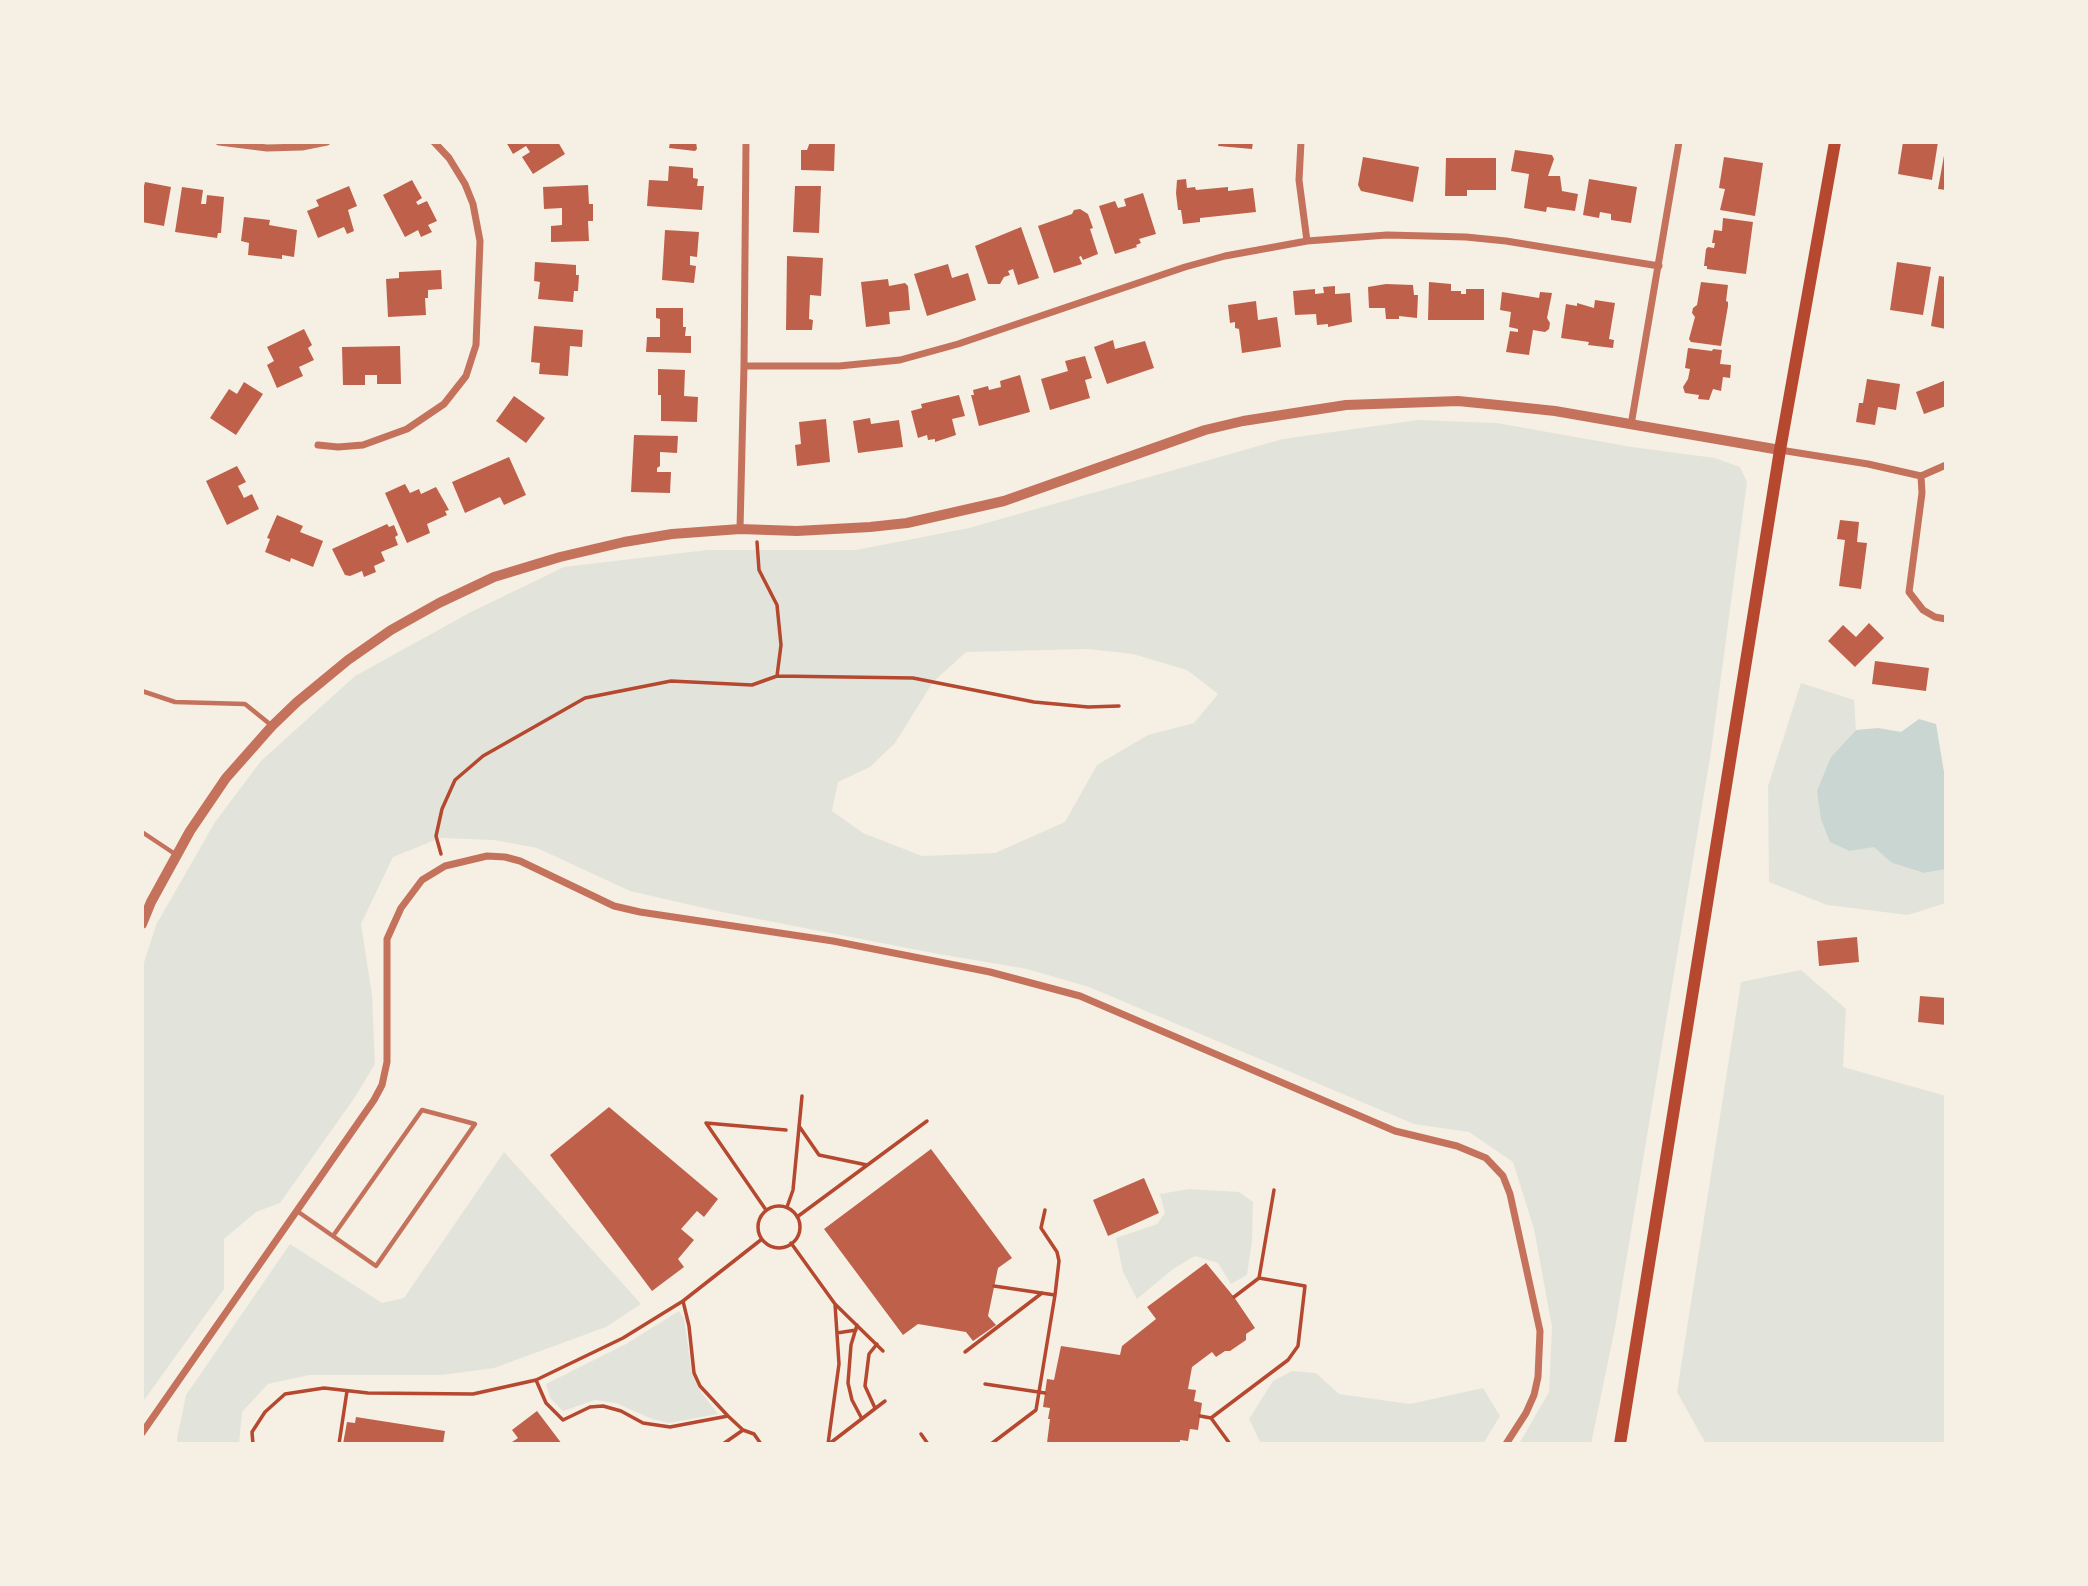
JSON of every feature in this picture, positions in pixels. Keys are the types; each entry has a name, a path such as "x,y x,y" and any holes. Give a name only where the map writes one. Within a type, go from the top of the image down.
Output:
{"main road":[{"path":"1620,1444 1780,450 1835,142"}],"street":[{"path":"219,142 267,148 302,147 327,142"},
{"path":"318,445 363,445 407,429 444,404 457,390 469,369 476,345 481,266 479,233 465,184 449,158 434,142"},
{"path":"740,529 746,142"},
{"path":"1301,142 1299,180 1307,241"},
{"path":"1631,425 1679,142"},
{"path":"744,366 839,366 900,360 958,344 1185,267 1225,256 1307,241 1387,235 1466,237 1659,266"},
{"path":"142,924 176,855 226,778 272,726 348,660 391,630 439,603 495,577 559,557 672,534 740,529 797,531 870,527 949,515 1004,501 1205,430 1242,421 1346,405 1458,401 1555,411 1868,464 1921,476 1946,465"},
{"path":"1921,476 1923,493 1909,593 1923,610 1935,617 1946,619"},
{"path":"142,1433 382,1085 387,1062 387,939 411,893 422,880 444,866 478,858 505,857 614,906 661,916 823,939 990,972 1080,996 1395,1131 1457,1146 1486,1158 1503,1176 1510,1194 1540,1331 1538,1377 1534,1395 1506,1444"}],"lane":[{"path":"142,691 175,702 245,704 272,726"},
{"path":"142,832 176,855"},
{"path":"296,1211 332,1236 376,1266 475,1124 422,1110 332,1236"}],"path":[{"path":"756,530 759,570 777,605 781,645 777,676"},
{"path":"444,866 436,836 442,809 455,780 483,756 586,698 671,681 752,685 777,676 913,678 1034,702 1088,707 1119,706"},
{"path":"787,1207 793,1190 802,1096"},
{"path":"797,1217 927,1121"},
{"path":"766,1210 706,1123 786,1130"},
{"path":"799,1126 819,1155 867,1165"},
{"path":"1234,1297 1259,1278 1274,1190"},
{"path":"787,1207 797,1217 799,1231 791,1243 776,1247 762,1239 758,1224 766,1210 787,1207"},
{"path":"991,1444 1036,1410 1043,1392 1059,1261 1057,1252 1041,1228 1045,1210"},
{"path":"253,1444 252,1432 265,1412 285,1394 324,1388 410,1395 473,1394 536,1380 623,1338 683,1301 762,1239"},
{"path":"791,1243 835,1304 883,1351"},
{"path":"1211,1418 1287,1360 1298,1346 1305,1286 1259,1278"},
{"path":"994,1286 1055,1295"},
{"path":"965,1352 1042,1293"},
{"path":"683,1301 689,1326 694,1373 700,1386 728,1416 743,1430 754,1434 761,1444"},
{"path":"830,1444 839,1364 835,1304"},
{"path":"837,1333 856,1327"},
{"path":"856,1327 848,1366 848,1383 852,1400 862,1419"},
{"path":"875,1408 866,1386 869,1354 877,1344"},
{"path":"536,1380 546,1403 563,1420 590,1407 603,1406 621,1411 643,1423 670,1427 728,1416"},
{"path":"985,1384 1043,1392"},
{"path":"339,1444 347,1391"},
{"path":"830,1444 885,1401"},
{"path":"1200,1416 1211,1418 1230,1444"},
{"path":"723,1444 743,1430"},
{"path":"921,1434 928,1444"}],"shaded area":[{"path":"1418,420 1497,423 1632,447 1715,458 1740,467 1747,482 1711,752 1615,1328 1591,1444 1519,1444 1549,1392 1552,1327 1534,1229 1513,1162 1469,1132 1414,1124 1089,987 1027,969 717,911 630,891 537,848 494,840 440,838 393,857 361,924 372,995 375,1064 353,1100 280,1203 256,1212 224,1239 224,1289 142,1403 142,969 156,925 215,822 261,761 355,676 471,612 564,567 707,550 856,550 969,528 1283,439","holes":["1088,649 1133,654 1187,670 1218,694 1194,723 1148,735 1097,765 1065,822 995,853 922,856 863,833 832,811 838,782 870,767 895,743 933,682 966,652"]},
{"path":"1801,683 1854,700 1856,730 1831,757 1850,851 1874,846 1892,863 1924,873 1946,869 1946,903 1908,915 1827,905 1769,882 1768,786"},
{"path":"1919,719 1936,724 1946,784 1946,869 1924,873 1892,863 1874,847 1850,851 1830,842 1821,819 1817,791 1831,757 1856,730 1878,728 1901,732"},
{"path":"1801,970 1846,1009 1843,1067 1946,1096 1946,1444 1706,1444 1677,1392 1741,982"},
{"path":"504,1152 641,1304 606,1327 494,1368 441,1375 309,1375 268,1384 242,1412 239,1444 178,1444 186,1395 290,1244 382,1303 404,1298"},
{"path":"1189,1189 1239,1192 1253,1202 1252,1241 1247,1275 1231,1284 1218,1263 1195,1256 1173,1269 1137,1299 1123,1272 1116,1238 1157,1224 1165,1213 1160,1194"},
{"path":"679,1311 684,1318 692,1374 701,1392 718,1414 669,1423 652,1419 616,1403 595,1400 563,1411 550,1398 546,1384 626,1344"},
{"path":"1292,1371 1316,1373 1339,1394 1410,1404 1483,1388 1500,1416 1483,1444 1261,1444 1249,1419 1273,1381"}],"building":[{"path":"506,142 558,142 565,154 533,174 522,157 530,152 526,146 513,154"},
{"path":"670,142 696,142 697,149 669,148"},
{"path":"810,142 835,142 834,171 801,170 801,150 807,150"},
{"path":"1219,142 1253,142 1252,149 1218,146"},
{"path":"1903,142 1938,142 1932,180 1898,174"},
{"path":"1515,150 1552,155 1554,159 1548,176 1560,176 1562,191 1578,194 1575,211 1547,207 1546,212 1524,208 1529,174 1511,171"},
{"path":"1946,150 1946,190 1938,189"},
{"path":"1363,157 1419,167 1413,202 1361,191 1358,185"},
{"path":"1724,157 1763,163 1755,216 1720,210 1725,189 1719,188"},
{"path":"1446,158 1496,158 1496,190 1467,190 1467,196 1445,196"},
{"path":"669,166 693,168 693,178 698,179 697,186 704,186 702,210 647,206 649,180 668,181"},
{"path":"1186,179 1187,188 1195,187 1196,190 1228,187 1228,191 1253,188 1256,212 1200,218 1200,222 1183,224 1176,193 1177,180"},
{"path":"1589,179 1637,187 1631,223 1611,220 1611,214 1600,212 1599,218 1583,215"},
{"path":"412,180 422,198 416,202 418,205 427,201 437,221 428,225 432,232 421,237 418,230 405,237 383,195"},
{"path":"145,182 171,187 164,226 142,222"},
{"path":"588,185 589,204 593,204 593,221 588,221 589,241 551,242 551,226 562,225 562,208 544,209 543,187"},
{"path":"349,186 357,206 348,210 354,231 347,234 344,227 318,238 307,211 319,206 316,200"},
{"path":"795,186 821,186 819,233 793,232"},
{"path":"182,187 203,190 201,204 206,204 207,195 224,197 221,233 218,233 217,238 175,232"},
{"path":"1143,193 1156,234 1139,239 1141,243 1136,245 1137,247 1115,254 1099,206 1115,201 1118,208 1126,206 1124,199"},
{"path":"1080,209 1088,214 1098,254 1083,260 1081,256 1079,257 1082,264 1054,273 1038,226"},
{"path":"244,217 270,220 269,225 297,230 294,257 282,255 282,259 248,255 249,243 241,241"},
{"path":"1723,218 1753,222 1746,274 1707,269 1707,266 1704,266 1706,249 1714,248 1714,230 1722,231"},
{"path":"1021,227 1039,278 1018,285 1013,269 1008,271 1010,275 1004,277 1000,284 988,284 975,246"},
{"path":"665,230 699,232 697,257 690,256 690,265 696,266 694,283 662,280"},
{"path":"787,256 823,258 821,296 810,295 809,319 813,320 812,330 786,330"},
{"path":"535,262 576,265 576,275 579,275 578,291 574,291 573,302 538,299 540,282 534,281"},
{"path":"1897,262 1931,267 1923,315 1890,310"},
{"path":"948,264 952,278 968,273 976,300 927,316 914,274"},
{"path":"441,270 442,289 428,290 428,298 425,298 426,315 388,317 386,279 399,278 399,272"},
{"path":"1939,276 1946,277 1946,329 1931,326"},
{"path":"888,279 889,286 905,283 908,286 910,310 889,312 890,324 866,327 861,282"},
{"path":"1429,282 1451,284 1451,291 1461,291 1461,294 1466,294 1466,289 1484,289 1484,320 1428,320"},
{"path":"1701,282 1728,285 1728,306 1721,346 1691,342 1689,339 1695,317 1693,308 1697,305"},
{"path":"1386,284 1413,285 1414,295 1418,295 1417,318 1399,316 1399,319 1386,319 1385,308 1369,308 1368,287"},
{"path":"1335,286 1335,294 1350,293 1352,322 1328,327 1328,324 1317,325 1316,314 1295,315 1293,291 1315,289 1315,294 1324,293 1323,287"},
{"path":"1502,292 1539,298 1540,292 1552,293 1547,318 1549,329 1545,332 1533,330 1529,355 1506,352 1510,331 1518,332 1518,329 1509,327 1511,312 1500,310"},
{"path":"1595,300 1615,303 1609,339 1614,340 1613,348 1561,338 1566,304 1577,306 1577,303 1594,308"},
{"path":"1256,301 1258,320 1277,317 1281,347 1242,353 1239,329 1235,328 1235,322 1230,323 1228,305"},
{"path":"656,308 683,308 683,327 686,327 685,336 691,336 691,353 646,352 647,337 660,337 660,319 656,318"},
{"path":"534,326 583,330 582,347 570,346 568,376 539,374 540,363 531,362"},
{"path":"304,329 312,345 308,348 314,360 299,367 303,376 277,388 267,365 274,361 267,347"},
{"path":"1113,340 1115,349 1145,341 1154,368 1107,384 1094,347"},
{"path":"400,346 401,384 377,384 377,375 365,375 365,385 343,385 342,347"},
{"path":"1688,348 1722,350 1720,364 1731,365 1730,378 1723,377 1721,391 1713,389 1709,400 1698,399 1699,395 1685,393 1683,387 1690,369 1685,368"},
{"path":"1085,356 1092,378 1085,380 1090,398 1050,410 1041,379 1068,371 1065,361"},
{"path":"658,369 685,370 684,396 698,397 697,422 661,421"},
{"path":"1020,375 1030,412 979,426 971,395 974,395 973,390 988,386 989,390 1001,387 1000,381"},
{"path":"1867,379 1900,384 1896,410 1878,407 1875,425 1856,422"},
{"path":"1946,380 1946,406 1924,414 1916,392"},
{"path":"244,382 263,394 236,435 210,418 229,389 237,394"},
{"path":"959,395 965,416 952,419 956,435 935,442 935,439 928,440 927,435 918,438 911,411 922,408 921,404"},
{"path":"514,396 545,418 526,443 496,421"},
{"path":"870,418 871,424 899,420 903,447 858,453 853,421"},
{"path":"826,419 830,462 797,466 795,445 801,444 799,422"},
{"path":"634,435 678,436 677,453 660,452 660,466 657,468 657,472 671,472 670,493 631,492"},
{"path":"509,457 526,495 504,505 500,497 465,513 452,482"},
{"path":"237,466 246,482 238,486 244,498 252,494 259,509 227,525 206,481"},
{"path":"405,484 410,493 419,489 421,494 436,487 449,510 445,511 447,515 427,524 430,533 407,543 385,493"},
{"path":"277,515 303,526 300,532 323,541 313,567 265,552 270,539 267,538"},
{"path":"1840,520 1859,522 1857,542 1867,543 1861,589 1839,586 1845,540 1837,539"},
{"path":"387,524 389,527 394,525 398,545 381,552 385,561 374,566 376,572 364,577 362,571 350,576 345,575 332,549"},
{"path":"1869,623 1884,638 1855,667 1828,641 1843,625 1856,637"},
{"path":"1875,661 1929,668 1926,691 1872,684"},
{"path":"1857,937 1859,962 1819,966 1817,941"},
{"path":"1920,996 1946,998 1946,1025 1918,1022"},
{"path":"609,1107 718,1199 704,1217 697,1211 681,1229 694,1240 678,1259 684,1267 652,1291 550,1155"},
{"path":"931,1149 1012,1258 998,1268 988,1316 996,1325 973,1341 966,1332 918,1324 903,1335 824,1229"},
{"path":"1144,1178 1159,1213 1108,1236 1093,1200"},
{"path":"1206,1263 1255,1328 1246,1334 1246,1340 1230,1351 1216,1357 1212,1352 1192,1367 1188,1389 1196,1390 1194,1401 1202,1403 1198,1430 1190,1429 1188,1441 1180,1440 1180,1444 1047,1443 1050,1408 1043,1407 1047,1379 1054,1380 1061,1346 1120,1355 1122,1346 1156,1319 1147,1307"},
{"path":"537,1411 562,1444 509,1444 518,1438 512,1430"},
{"path":"356,1417 445,1431 443,1444 343,1444 347,1422 355,1423"}]}
